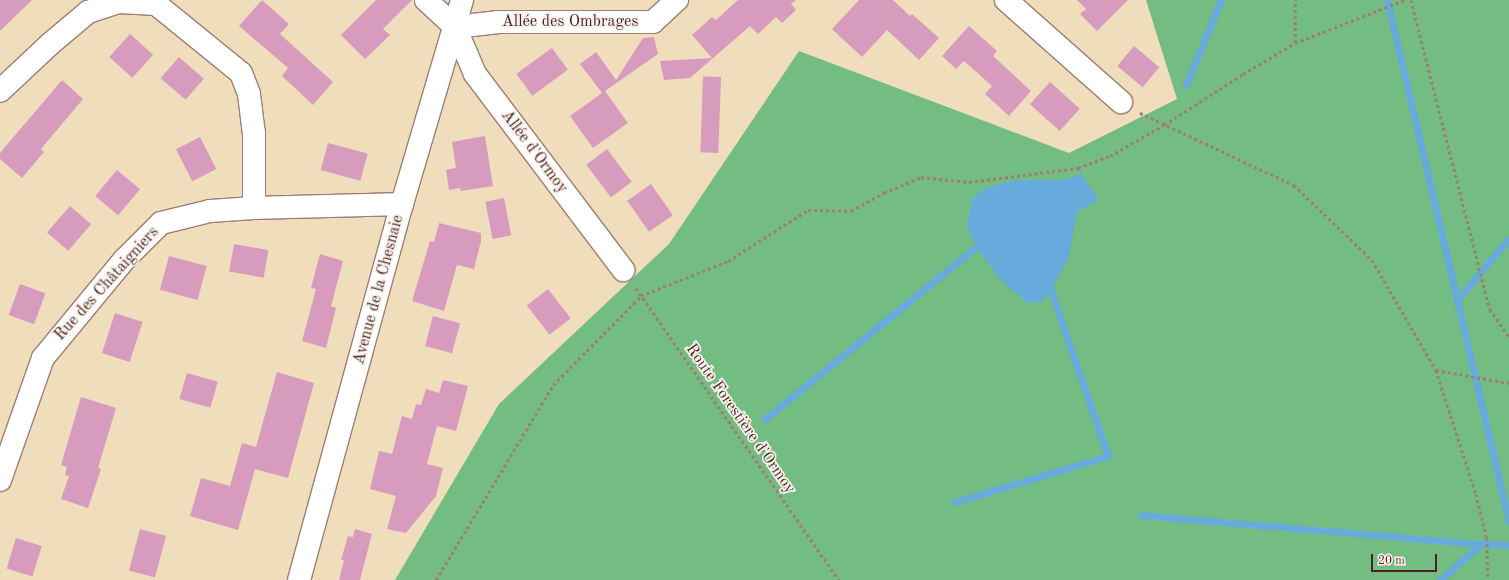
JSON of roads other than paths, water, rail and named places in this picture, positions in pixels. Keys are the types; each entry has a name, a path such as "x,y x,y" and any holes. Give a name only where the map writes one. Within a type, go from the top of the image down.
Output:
{"street":[{"path":"426,0 455,27"},
{"name":"Avenue de la Chesnaie","path":"299,580 402,204 462,0"},
{"name":"Allée des Ombrages","path":"455,27 498,22 653,22 677,0"},
{"path":"1006,0 1120,102"},
{"path":"0,91 50,44 88,12 118,2 156,4 241,73 249,94 254,132 254,208"},
{"name":"Allée d'Ormoy","path":"455,27 475,74 623,270"},
{"name":"Rue des Châtaigniers","path":"0,480 43,358 125,259 161,223 210,211 254,208 402,204"}],"water":[{"path":"1081,174 1099,200 1077,212 1069,256 1051,291 1041,302 1027,303 1000,279 976,247 967,226 972,199 983,189 1015,180 1064,180"}],"waterway":[{"path":"1186,85 1221,0"},
{"path":"1387,0 1509,522"},
{"path":"1457,300 1509,238"},
{"path":"765,419 976,247"},
{"path":"955,502 1108,456 1051,291"},
{"path":"1141,515 1481,544"},
{"path":"1440,580 1481,544 1509,545"}]}
